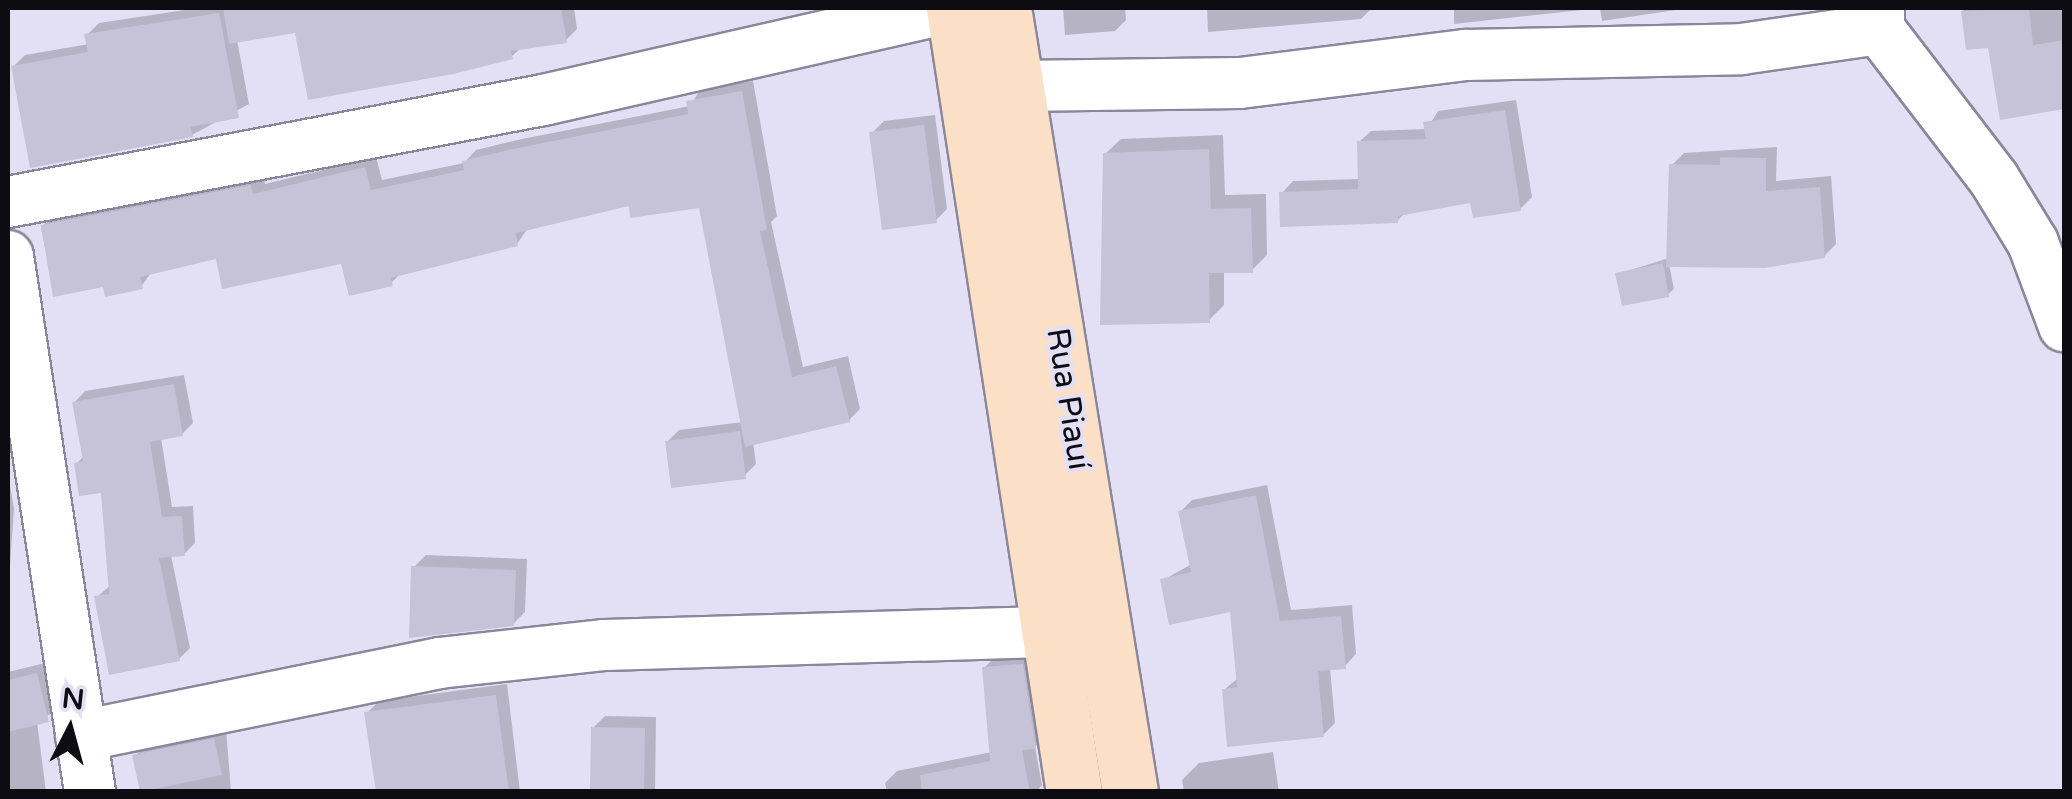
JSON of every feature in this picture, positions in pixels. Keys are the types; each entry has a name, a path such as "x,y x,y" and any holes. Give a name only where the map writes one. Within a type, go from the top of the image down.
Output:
{"main road":[{"name":"Rua Piauí","path":"951,8 1053,632 1074,792"},
{"name":"Rua Piauí","path":"1002,8 1130,792"}],"street":[{"path":"8,202 543,100 951,8"},
{"path":"1017,86 1240,82 1466,55 1742,49 1879,18 1994,180 2033,243 2064,326"},
{"path":"8,256 90,792"},
{"path":"81,736 440,663 606,644 1053,632"}],"building":[{"path":"223,8 561,8 567,43 511,51 513,59 453,74 308,100 295,33 229,44"},
{"path":"2029,8 2033,45 2064,40 2064,109 2000,120 1988,48 1966,50 1961,11"},
{"path":"219,13 239,118 191,127 193,137 30,168 11,66 88,52 84,34"},
{"path":"742,91 767,230 760,231 792,377 836,366 850,422 745,447 699,208 630,218 629,206 516,233 518,246 391,278 393,286 349,296 341,264 222,289 216,259 140,277 143,289 105,297 103,287 53,297 41,225 251,185 253,194 365,167 371,190 464,170 462,161 688,114 686,101"},
{"path":"1505,110 1521,211 1473,218 1470,203 1398,216 1398,223 1280,227 1279,192 1358,189 1357,141 1426,139 1423,122"},
{"path":"924,125 937,223 882,230 869,132"},
{"path":"1209,149 1211,209 1251,208 1253,273 1209,273 1210,323 1100,325 1103,153"},
{"path":"1720,157 1766,158 1766,191 1820,187 1825,258 1765,268 1666,267 1669,164 1720,165"},
{"path":"1663,263 1669,297 1622,306 1615,273"},
{"path":"174,384 183,436 150,442 162,517 182,516 185,556 159,558 180,661 109,675 94,596 109,594 101,493 79,496 74,463 83,461 72,402"},
{"path":"740,431 746,479 671,488 665,441"},
{"path":"1256,495 1280,621 1341,616 1346,669 1318,671 1324,737 1227,747 1222,689 1237,687 1230,612 1169,625 1160,579 1191,572 1178,511"},
{"path":"411,566 516,570 514,626 409,638"},
{"path":"1023,664 1036,749 1022,750 1030,792 922,792 920,775 990,761 982,667"},
{"path":"37,673 49,722 8,732 8,680"},
{"path":"496,695 509,792 376,792 364,712"},
{"path":"591,727 645,728 644,792 590,792"},
{"path":"214,738 222,775 140,792 132,755"}]}
